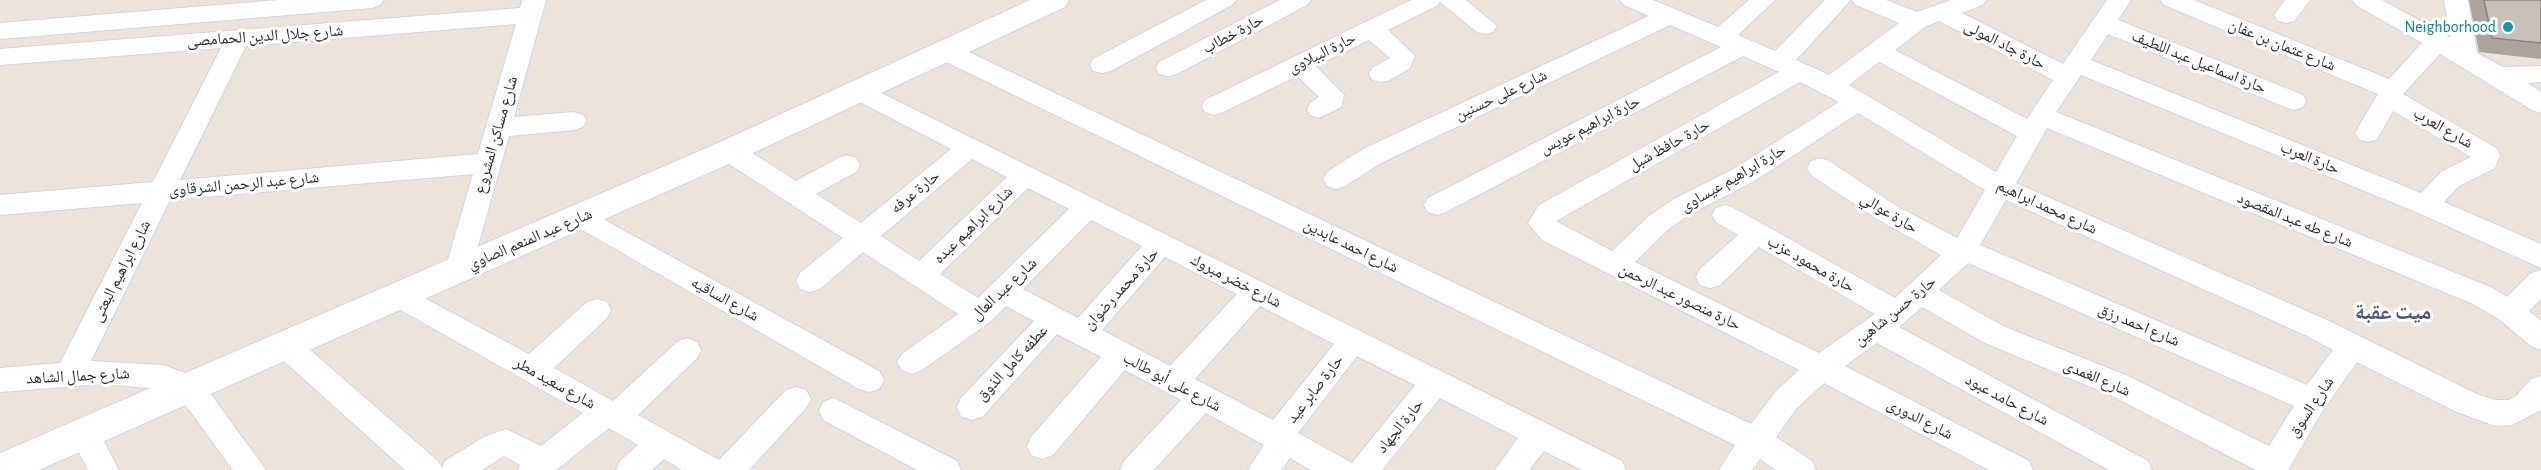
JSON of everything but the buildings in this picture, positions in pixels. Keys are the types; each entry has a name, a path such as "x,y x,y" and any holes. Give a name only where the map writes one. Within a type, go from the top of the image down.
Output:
{"street":[{"name":"شارع جلال الدين الحمامصى","path":"0,31 305,2 372,0"},
{"name":"شارع عبد المنعم الصاوي","path":"0,470 581,217 861,92 947,52 1018,9 1055,0"},
{"path":"1102,65 1224,0"},
{"name":"حارة خطاب","path":"1168,68 1299,0"},
{"name":"حارة الببلاوى","path":"1214,106 1430,0"},
{"path":"1451,0 1485,26"},
{"name":"شارع محمد ابراهيم","path":"1632,0 1663,8 1858,101 2001,188 2353,345 2468,404 2495,413 2512,412 2528,404 2541,388"},
{"name":"حارة ابراهيم عويس","path":"1437,205 1732,41 1763,0"},
{"name":"حارة حافظ شبل","path":"1541,223 1548,212 1790,67 1839,0"},
{"path":"1864,0 1917,21"},
{"name":"حارة حسن شاهين","path":"1734,470 1786,400 1821,368 1887,321 1921,293 1963,251 2037,125 2119,0"},
{"name":"شارع عثمان بن عفان","path":"2172,0 2391,94"},
{"path":"2364,0 2499,76 2541,104"},
{"path":"2456,0 2466,58"},
{"path":"1830,87 1917,21 1958,4"},
{"name":"حارة جاد المولى","path":"1958,4 2072,70"},
{"name":"شارع جلال الدين الحمامصى","path":"0,57 238,38 532,8"},
{"name":"شارع مساكن المشروع","path":"459,270 532,8"},
{"name":"شارع على حسنين","path":"1336,179 1372,156 1663,8"},
{"path":"123,46 142,19"},
{"name":"حارة اسماعيل عبد اللطيف","path":"2104,23 2294,101"},
{"path":"1371,29 1402,56 1401,62 1381,74"},
{"name":"شارع ابراهيم البعثى","path":"69,375 238,38"},
{"path":"2368,133 2391,94 2438,41"},
{"name":"شارع احمد عابدين","path":"947,52 1755,440 1801,470"},
{"path":"1879,52 2037,125"},
{"path":"1299,64 1332,95 1332,101 1318,109"},
{"name":"حارة العرب","path":"2072,70 2425,205 2524,247 2541,257"},
{"path":"2499,76 2541,74"},
{"name":"شارع خضر مبروك","path":"861,92 1611,470"},
{"name":"شارع العرب","path":"2391,94 2487,155 2486,161 2450,179 2425,205"},
{"name":"حارة ابراهيم عيساوى","path":"1615,265 1658,223 1683,206 1744,175 1858,101"},
{"path":"498,128 574,121"},
{"name":"شارع طه عبد المقصود","path":"2037,125 2483,296 2510,312 2541,338"},
{"name":"حارة عرفه","path":"810,280 970,147"},
{"path":"729,151 980,314"},
{"name":"شارع عبد الرحمن الشرقاوى","path":"0,205 488,163"},
{"path":"795,194 847,165"},
{"name":"حارة عوالي","path":"1820,168 1886,212 1963,251"},
{"name":"شارع ابراهيم عبده","path":"921,276 1025,175"},
{"name":"شارع عبد العال","path":"912,362 980,314 1088,206"},
{"name":"حارة محمود عزب","path":"1725,214 1887,321"},
{"name":"شارع الساقيه","path":"581,217 869,380"},
{"name":"حارة منصور عبد الرحمن","path":"1541,223 1552,233 1821,368"},
{"path":"1710,277 1757,233"},
{"name":"حارة محمد رضوان","path":"1081,334 1161,243"},
{"name":"شارع احمد رزق","path":"1963,251 2313,401"},
{"path":"2510,312 2541,281"},
{"path":"1173,383 1257,291"},
{"name":"شارع على أبو طالب","path":"1004,292 1340,470"},
{"name":"شارع الغمدى","path":"1921,293 1995,335 2118,385 2272,466"},
{"name":"شارع سعيد مطر","path":"400,296 710,470"},
{"path":"532,370 597,310"},
{"name":"عطفه كامل الذوق","path":"972,407 1053,319"},
{"name":"شارع حامد عبود","path":"1887,321 2137,470"},
{"name":"حارة صابر عيد","path":"1263,470 1281,440 1353,340"},
{"path":"285,345 427,470"},
{"name":"شارع السوق","path":"2272,466 2313,401 2353,345"},
{"path":"456,470 495,446 506,442 538,466 611,414 687,350"},
{"path":"1042,446 1121,355"},
{"name":"شارع الدورى","path":"1821,368 2018,470"},
{"name":"شارع جمال الشاهد","path":"0,380 135,373 163,377 189,387"},
{"name":"حارة الجهاد","path":"1364,470 1435,382"},
{"path":"189,387 251,470"},
{"path":"1135,470 1201,398"},
{"path":"729,470 796,399"},
{"path":"834,411 946,470"},
{"path":"84,433 104,470"},
{"path":"1510,470 1540,434"},
{"path":"631,470 661,442"}],"place":[{"name":"Neighborhood","path":"2508,27"}],"district":[{"name":"ميت عقبة","path":"2393,312"}]}
